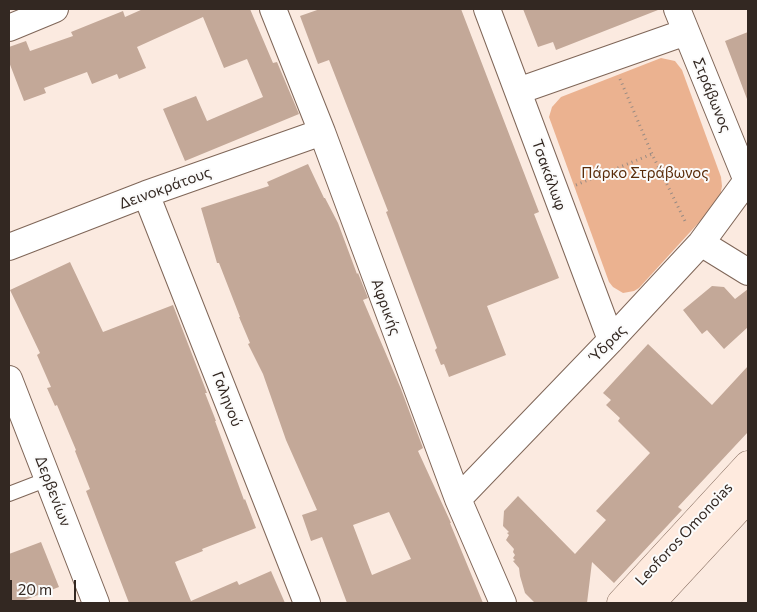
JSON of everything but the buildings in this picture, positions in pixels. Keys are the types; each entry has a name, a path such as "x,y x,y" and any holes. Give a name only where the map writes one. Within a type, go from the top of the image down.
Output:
{"main road":[{"name":"Leoforos Omonoias","path":"620,603 748,465"},
{"name":"Leoforos Omonoias","path":"651,603 748,498"}],"street":[{"path":"9,28 55,9"},
{"name":"Αφρικής","path":"273,9 322,132 458,498 503,603"},
{"name":"Τσακάλωφ","path":"487,9 611,340"},
{"path":"518,91 612,57 681,20"},
{"name":"Στράβωνος","path":"681,20 748,180"},
{"name":"Δεινοκράτους","path":"9,248 146,194 322,132"},
{"name":"Ύδρας","path":"458,498 611,340 701,243 748,180"},
{"name":"Γαληνού","path":"146,194 307,603"},
{"path":"701,243 748,272"},
{"name":"Δερβενίων","path":"9,379 96,603"}],"lane":[{"path":"9,494 48,479"}],"path":[{"path":"612,57 652,154 690,233 701,243"},
{"path":"556,193 652,154"}],"green space":[{"name":"Πάρκο Στράβωνος","path":"661,58 675,61 682,70 721,177 722,186 720,197 713,207 639,288 623,293 609,282 549,117 552,107 561,97"}]}
